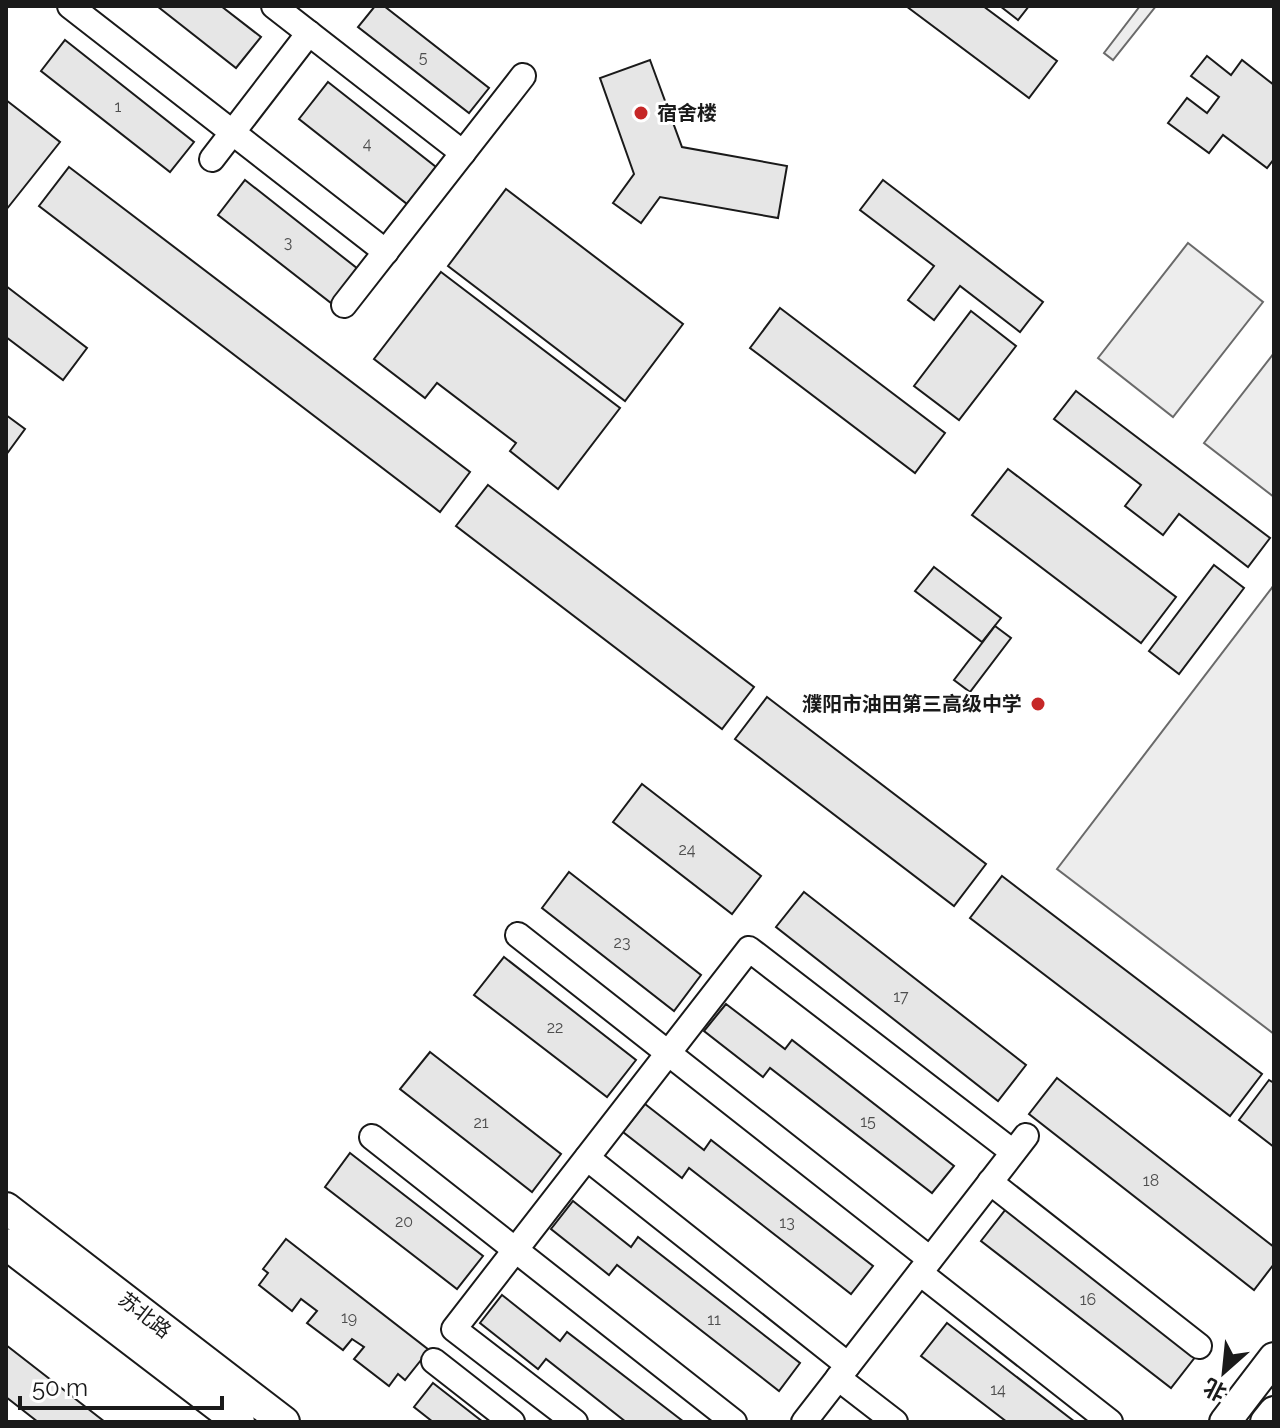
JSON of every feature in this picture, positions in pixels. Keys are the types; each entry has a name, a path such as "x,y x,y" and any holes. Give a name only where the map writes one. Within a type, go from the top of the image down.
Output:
{"street":[{"path":"70,6 386,252"},
{"path":"274,6 463,153"},
{"path":"212,159 309,33"},
{"path":"344,305 523,76"},
{"path":"518,935 668,1053 1110,1422"},
{"path":"575,1422 454,1329 749,949 1019,1144 804,1422"},
{"path":"372,1137 734,1422"},
{"path":"587,1158 843,1372 895,1422"},
{"path":"990,1182 1199,1346"},
{"name":"苏北路","path":"6,1208 284,1422"},
{"name":"苏北路","path":"6,1244 239,1422"},
{"path":"1225,1422 1274,1358"},
{"path":"434,1361 512,1422"},
{"path":"1266,1422 1274,1412"}],"shaded area":[{"path":"1140,6 1156,6 1113,60 1104,53"},
{"path":"1188,243 1263,302 1173,417 1098,358"},
{"path":"1274,353 1274,497 1204,443"},
{"path":"1274,585 1274,1034 1057,869"}],"building":[{"path":"157,6 221,6 261,37 236,68"},
{"path":"375,6 384,6 489,88 469,113 358,27"},
{"path":"906,6 983,6 1057,61 1029,98"},
{"path":"1000,6 1029,6 1018,20"},
{"path":"65,40 194,142 170,172 41,71"},
{"path":"1207,56 1231,75 1242,60 1274,85 1274,159 1267,168 1223,135 1209,153 1168,123 1187,98 1207,113 1219,97 1191,76"},
{"name":"宿舍楼","path":"650,60 682,147 787,166 778,218 660,197 641,223 613,203 634,174 600,78"},
{"path":"328,82 436,167 407,204 299,119"},
{"path":"6,100 60,142 6,210"},
{"path":"69,167 470,472 440,512 39,206"},
{"path":"245,180 358,269 331,303 218,215"},
{"path":"883,180 1043,302 1020,332 960,286 934,320 908,300 934,266 860,210"},
{"path":"506,189 683,324 625,401 448,266"},
{"path":"441,272 620,408 558,489 510,451 516,443 437,383 425,398 374,359"},
{"path":"6,286 87,348 63,380 6,337"},
{"path":"780,308 945,433 915,473 750,348"},
{"path":"971,311 1016,346 959,420 914,386"},
{"path":"1076,391 1270,538 1248,567 1179,514 1163,535 1125,506 1141,485 1054,419"},
{"path":"6,415 25,429 6,455"},
{"path":"1008,469 1176,597 1141,643 972,515"},
{"path":"488,485 754,687 722,729 456,526"},
{"path":"1214,565 1244,588 1179,674 1149,651"},
{"path":"934,567 1001,618 982,642 915,591"},
{"path":"995,626 1011,638 970,692 954,680"},
{"path":"767,697 986,864 954,906 735,739"},
{"path":"642,784 761,876 732,914 613,822"},
{"path":"569,872 701,975 674,1011 542,908"},
{"path":"1002,876 1262,1074 1230,1116 970,918"},
{"path":"804,892 1026,1065 998,1101 776,927"},
{"path":"504,957 636,1060 607,1097 474,995"},
{"path":"726,1004 785,1049 792,1040 954,1166 932,1193 770,1068 763,1077 704,1031"},
{"path":"430,1052 561,1154 532,1192 400,1089"},
{"path":"1057,1078 1274,1247 1274,1264 1254,1290 1029,1114"},
{"path":"1269,1080 1274,1083 1274,1147 1239,1120"},
{"path":"645,1104 704,1150 711,1140 873,1266 851,1294 689,1168 682,1178 623,1132"},
{"path":"350,1153 483,1256 457,1289 325,1187"},
{"path":"573,1201 631,1247 638,1237 800,1363 779,1391 617,1265 609,1275 551,1229"},
{"path":"1006,1209 1196,1356 1171,1388 981,1241"},
{"path":"286,1239 429,1350 405,1380 398,1374 389,1386 354,1359 364,1347 352,1339 343,1350 307,1323 317,1311 301,1299 292,1311 259,1285 268,1273 263,1269"},
{"path":"502,1295 560,1341 567,1332 684,1422 626,1422 546,1359 538,1369 480,1323"},
{"path":"947,1323 1075,1422 1007,1422 921,1356"},
{"path":"6,1345 105,1422 38,1422 6,1397"},
{"path":"433,1383 483,1422 433,1422 414,1407"}],"place":[{"name":"宿舍楼","path":"641,113"},
{"name":"濮阳市油田第三高级中学","path":"1038,704"}]}
